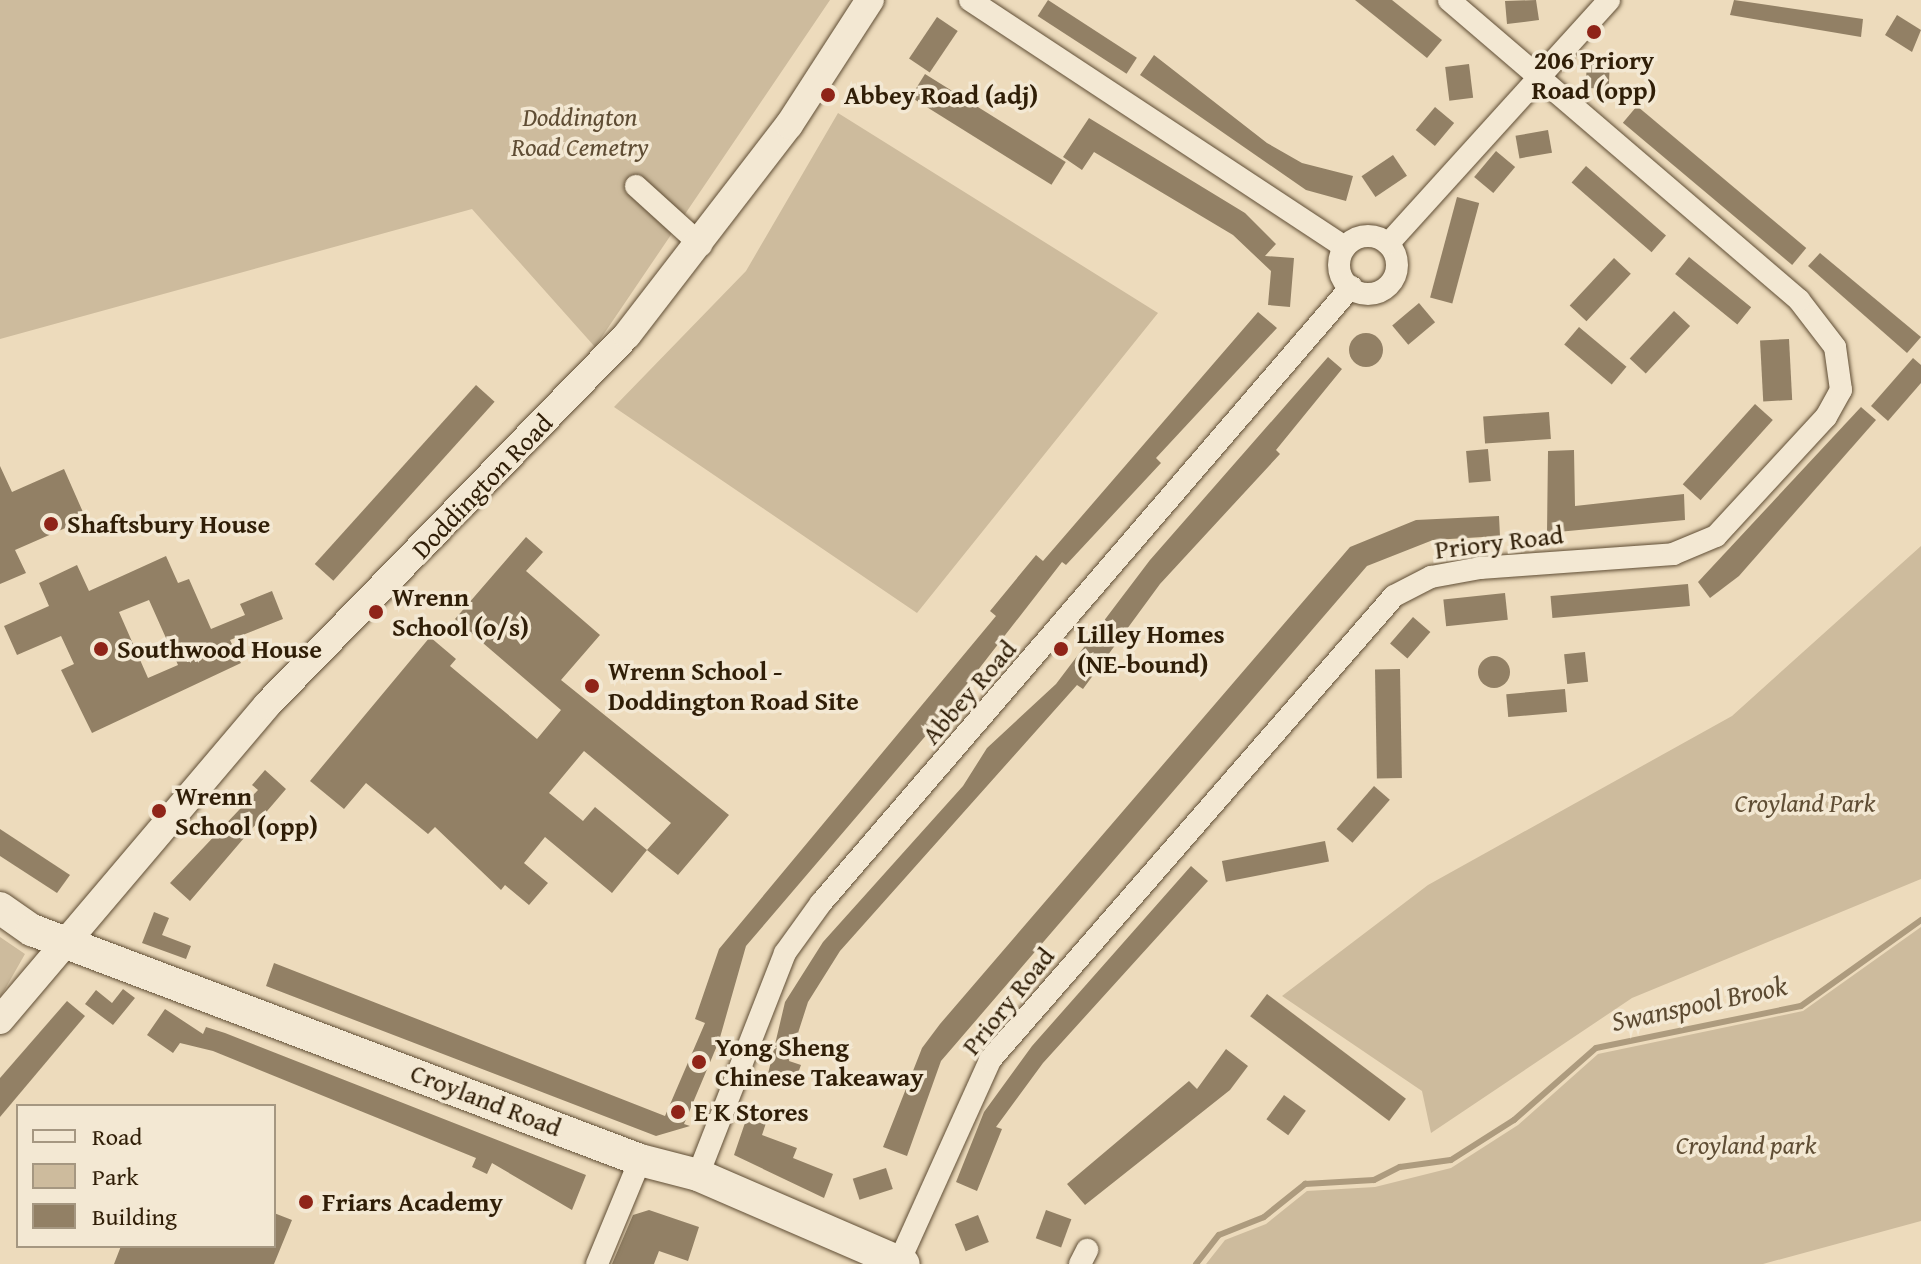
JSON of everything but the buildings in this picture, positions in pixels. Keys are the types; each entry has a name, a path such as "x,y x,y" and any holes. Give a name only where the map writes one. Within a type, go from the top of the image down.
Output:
{"main road":[{"name":"Croyland Road","path":"0,908 65,942 640,1160 698,1175 901,1263"}],"street":[{"name":"Doddington Road","path":"0,1020 267,705 627,335 701,245 870,0"},
{"path":"970,0 1345,247"},
{"name":"Priory Road","path":"901,1263 990,1060 1394,596 1468,570 1673,554 1716,536 1826,417 1841,390 1835,347 1799,300 1449,0"},
{"path":"1388,244 1609,0"},
{"path":"636,186 701,245"},
{"path":"1369,236 1388,244 1397,260 1391,283 1375,293 1351,287 1339,269 1345,247 1369,236"},
{"name":"Abbey Road","path":"698,1175 785,953 821,903 1351,287"},
{"path":"597,1264 640,1160"}],"green space":[{"name":"Doddington Road Cemetry","path":"0,0 830,0 595,347 472,209 0,339"},
{"path":"838,113 1158,313 917,613 614,407 746,271"},
{"name":"Croyland Park","path":"1921,546 1921,879 1632,998 1431,1133 1422,1091 1282,996 1428,885 1732,716"},
{"name":"Croyland park","path":"1921,927 1921,1221 1763,1264 1206,1264 1225,1240 1266,1224 1307,1191 1375,1187 1451,1168 1518,1125 1598,1054 1803,1011"},
{"path":"0,937 25,954 0,998"}],"waterway":[{"name":"Swanspool Brook","path":"1196,1264 1219,1235 1264,1217 1305,1184 1374,1180 1400,1167 1451,1160 1514,1120 1596,1048 1801,1006 1921,920"}],"place":[{"name":"206 Priory Road (opp)","path":"1594,32"},
{"name":"Abbey Road (adj)","path":"828,95"},
{"name":"Shaftsbury House","path":"51,524"},
{"name":"Wrenn School (o/s)","path":"376,612"},
{"name":"Southwood House","path":"101,649"},
{"name":"Lilley Homes (NE-bound)","path":"1061,649"},
{"name":"Wrenn School - Doddington Road Site","path":"592,686"},
{"name":"Wrenn School (opp)","path":"159,811"},
{"name":"Yong Sheng Chinese Takeaway","path":"699,1062"},
{"name":"E K Stores","path":"678,1112"},
{"name":"Friars Academy","path":"306,1202"}]}
